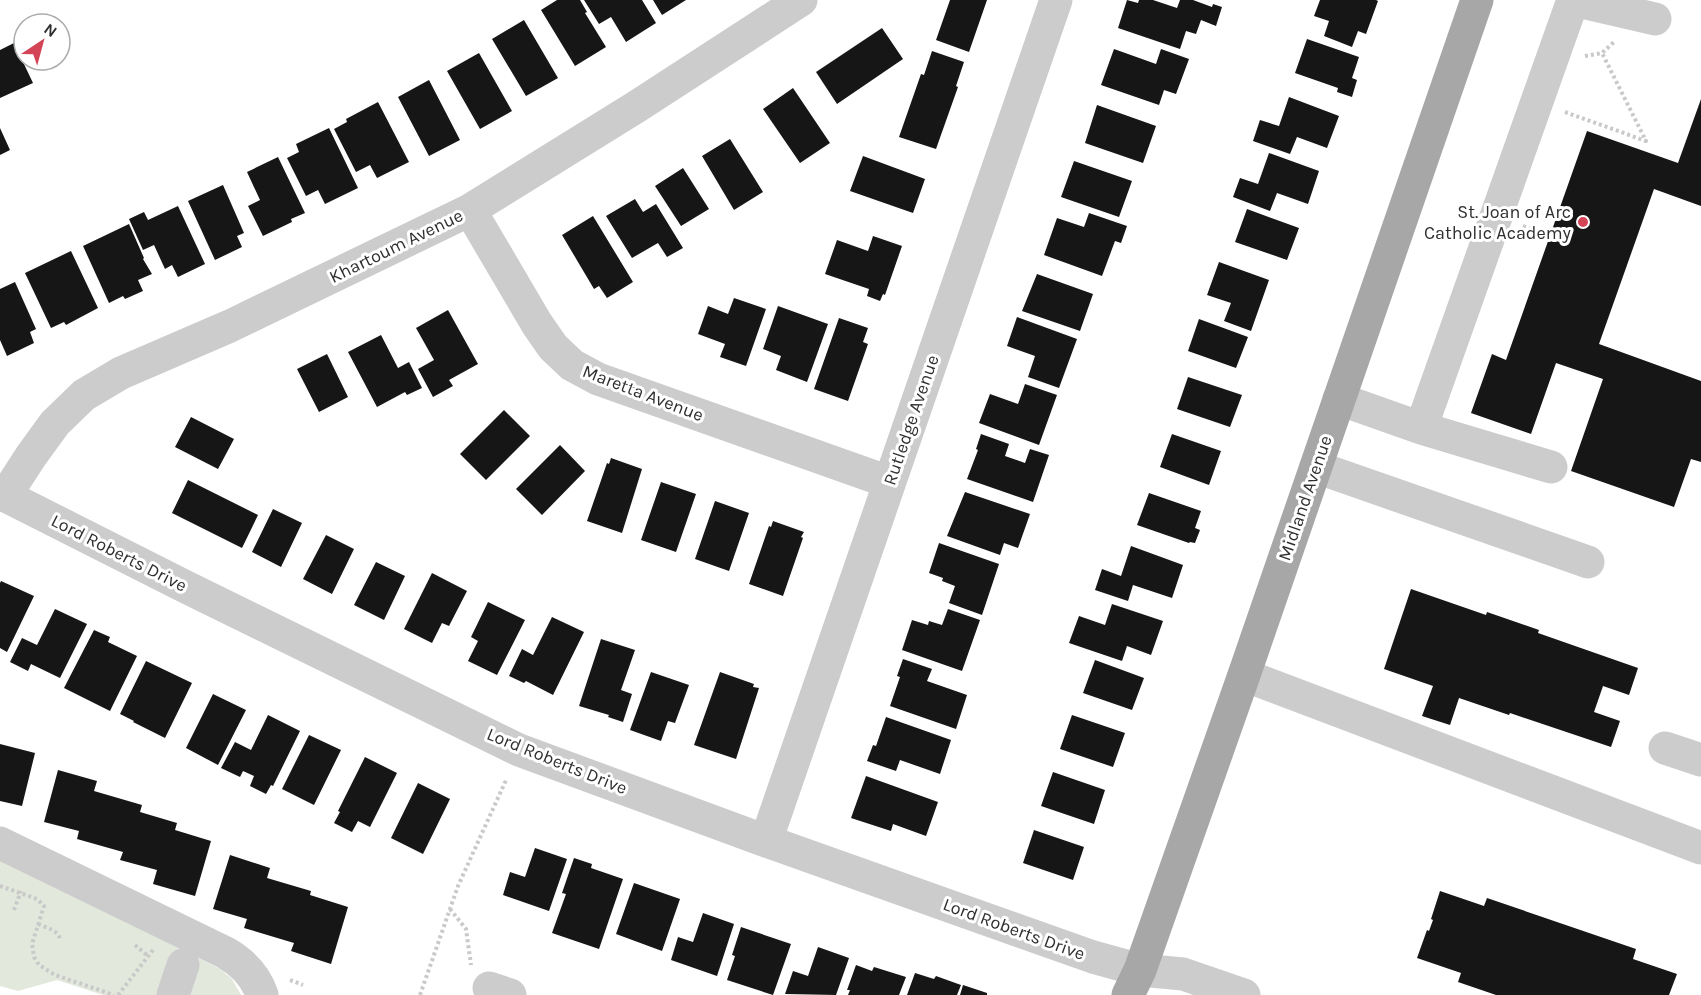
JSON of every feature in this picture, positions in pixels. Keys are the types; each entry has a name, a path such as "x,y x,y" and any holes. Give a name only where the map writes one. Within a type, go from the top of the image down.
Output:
{"main road":[{"name":"Midland Avenue","path":"1134,983 1244,675 1477,0"}],"street":[{"name":"Khartoum Avenue","path":"3,495 55,423 84,395 121,373 230,326 470,210 636,107 801,0"},
{"name":"Rutledge Avenue","path":"766,841 1056,0"},
{"path":"1421,428 1573,0 1650,17"},
{"name":"Maretta Avenue","path":"470,210 537,324 553,347 572,365 598,379 889,482"},
{"path":"1339,399 1421,428 1551,467"},
{"path":"1316,467 1588,562"},
{"name":"Lord Roberts Drive","path":"3,495 519,750 766,841 1093,957 1134,983 1183,974 1244,995"},
{"path":"1244,675 1701,848"},
{"path":"1665,748 1701,760"},
{"path":"0,843 216,947 239,961 255,978 262,995"}],"path":[{"path":"1549,64 1602,52 1650,17"},
{"path":"1536,102 1646,141 1602,52"},
{"path":"420,995 458,886 519,750"},
{"path":"0,886 37,899 42,903 44,909 32,947 34,957 41,968 60,977 114,995"},
{"path":"450,909 466,929 470,962 491,985"},
{"path":"38,924 56,932 60,939"},
{"path":"118,995 172,926"},
{"path":"135,945 148,956"}],"shaded area":[{"path":"0,857 220,969 232,979 241,995 103,995 57,980 18,991 0,986"}],"building":[{"path":"557,0 580,0 587,12 585,13 606,47 575,66 541,10"},
{"path":"584,0 642,0 656,23 626,42 611,17 599,24"},
{"path":"653,0 686,0 662,15"},
{"path":"950,0 987,0 969,52 936,40"},
{"path":"1127,0 1138,3 1139,0 1153,0 1177,8 1180,0 1193,0 1212,7 1213,4 1222,7 1216,26 1201,20 1196,34 1186,31 1180,49 1118,28"},
{"path":"1320,0 1378,1 1366,34 1358,31 1352,47 1324,36 1329,21 1314,16"},
{"path":"524,20 558,78 526,96 492,39"},
{"path":"882,28 903,59 837,104 816,72"},
{"path":"1307,39 1359,57 1352,78 1357,80 1352,97 1337,92 1338,88 1295,73"},
{"path":"12,44 12,72 28,72 33,83 0,98 0,50"},
{"path":"1114,49 1156,64 1161,49 1189,59 1176,94 1164,90 1159,105 1101,85"},
{"path":"932,51 964,62 956,86 958,87 936,149 899,137 921,74 924,75"},
{"path":"479,53 512,111 480,129 447,71"},
{"path":"429,80 460,140 429,156 398,97"},
{"path":"793,88 830,143 800,163 763,109"},
{"path":"1289,97 1339,116 1327,148 1297,137 1290,154 1253,141 1260,120 1279,126"},
{"path":"1701,99 1701,206 1654,189 1599,344 1701,381 1701,462 1691,459 1674,507 1571,471 1603,379 1556,363 1531,434 1471,413 1492,354 1506,360 1587,131 1678,163"},
{"path":"378,102 409,162 377,178 370,165 356,172 334,129 347,122 346,119"},
{"path":"1097,105 1156,126 1143,163 1085,143"},
{"path":"0,128 10,150 0,155"},
{"path":"329,128 358,188 325,204 318,190 306,196 287,158 299,152 296,144"},
{"path":"730,139 763,192 734,210 702,156"},
{"path":"1269,153 1319,171 1308,204 1277,193 1270,211 1233,197 1240,178 1258,184"},
{"path":"863,156 925,179 913,213 850,191"},
{"path":"278,157 305,213 263,236 248,206 260,200 247,172"},
{"path":"1074,161 1132,181 1119,217 1061,197"},
{"path":"683,168 709,209 681,226 655,186"},
{"path":"223,185 244,233 237,236 242,247 215,260 188,201"},
{"path":"635,199 643,212 656,204 683,248 667,257 658,243 632,258 606,216"},
{"path":"178,206 205,264 178,277 172,265 165,269 154,245 143,250 129,219 144,212 148,220"},
{"path":"1247,209 1299,228 1287,260 1235,242"},
{"path":"1089,213 1127,226 1121,243 1115,241 1102,276 1044,255 1057,218 1084,227"},
{"path":"593,216 633,282 607,298 599,286 594,289 562,235"},
{"path":"129,224 143,259 152,274 138,280 143,291 125,299 123,296 109,303 83,246"},
{"path":"873,236 902,246 885,295 883,294 880,301 867,296 869,289 825,274 837,240 868,251"},
{"path":"71,251 98,308 66,325 64,322 51,328 25,273"},
{"path":"1219,262 1269,280 1251,331 1224,321 1231,303 1207,295"},
{"path":"1037,274 1093,294 1080,331 1022,311"},
{"path":"15,282 36,329 30,332 34,343 7,356 0,340 0,289"},
{"path":"734,298 766,309 746,366 720,357 725,344 698,334 708,306 728,314"},
{"path":"778,306 828,324 807,382 776,370 781,356 763,349"},
{"path":"448,310 478,364 449,380 453,386 433,397 418,369 434,360 416,328"},
{"path":"1017,317 1077,339 1059,388 1028,377 1035,356 1007,346"},
{"path":"839,318 868,328 863,342 868,344 848,401 814,389"},
{"path":"1199,319 1248,337 1236,368 1188,351"},
{"path":"381,335 398,368 409,362 422,388 407,395 405,392 377,407 348,352"},
{"path":"327,354 348,397 319,412 297,369"},
{"path":"1188,377 1242,395 1230,427 1177,409"},
{"path":"1025,384 1057,395 1039,445 979,423 990,394 1018,404"},
{"path":"504,410 530,436 486,480 460,454"},
{"path":"191,417 234,439 218,469 175,447"},
{"path":"981,434 1009,444 1005,456 1025,463 1030,449 1049,455 1033,502 967,479 978,450 976,449"},
{"path":"1172,434 1221,451 1209,485 1160,467"},
{"path":"560,445 585,471 542,515 516,489"},
{"path":"611,458 642,469 622,533 587,521 607,463 609,464"},
{"path":"188,480 258,515 242,548 172,513"},
{"path":"661,482 696,494 676,552 641,540"},
{"path":"965,492 1030,514 1018,548 1004,543 1000,555 947,536"},
{"path":"1149,493 1201,511 1195,528 1200,530 1195,543 1137,525"},
{"path":"715,501 749,513 729,571 695,559"},
{"path":"273,509 302,523 281,567 252,552"},
{"path":"773,521 804,532 783,596 749,584 769,526 771,527"},
{"path":"326,535 354,549 332,594 303,579"},
{"path":"939,543 999,564 982,615 949,603 955,586 929,573"},
{"path":"1131,546 1183,565 1172,598 1133,585 1128,601 1095,590 1102,569 1121,576"},
{"path":"376,562 405,576 384,620 354,605"},
{"path":"432,573 467,591 449,626 442,623 432,643 404,629"},
{"path":"1,581 34,596 7,652 0,648"},
{"path":"1411,589 1486,615 1487,612 1539,630 1538,633 1638,668 1629,695 1603,686 1594,712 1620,721 1611,747 1459,698 1450,725 1422,716 1433,686 1384,669"},
{"path":"488,602 525,620 497,675 468,661 478,641 471,637"},
{"path":"1112,604 1163,621 1151,655 1127,646 1122,661 1069,643 1079,616 1105,625"},
{"path":"55,609 87,624 60,678 31,664 28,671 10,662 22,638 37,645"},
{"path":"948,609 980,620 962,671 902,650 912,620 928,625 929,621 942,625"},
{"path":"552,617 584,632 553,695 526,681 524,683 509,676 522,649 533,655"},
{"path":"94,630 110,637 108,642 137,656 110,711 64,688"},
{"path":"601,639 635,650 621,690 632,694 623,722 579,706"},
{"path":"903,659 932,669 927,681 967,695 956,729 890,706 900,677 897,676"},
{"path":"1095,660 1144,678 1132,710 1083,693"},
{"path":"146,661 192,683 165,738 120,714"},
{"path":"651,672 689,685 675,723 668,721 661,741 630,730"},
{"path":"720,672 754,684 753,687 759,688 736,759 694,745"},
{"path":"213,694 246,710 218,765 186,748"},
{"path":"268,715 300,731 273,786 271,785 266,794 250,786 254,776 243,771 240,777 221,768 235,742 251,750"},
{"path":"1072,715 1125,733 1113,767 1060,749"},
{"path":"886,717 951,740 940,774 900,760 896,771 867,761 873,745 876,746"},
{"path":"309,735 341,750 314,805 282,789"},
{"path":"0,744 35,753 22,806 0,801"},
{"path":"365,757 397,773 370,827 358,821 352,832 334,823"},
{"path":"58,770 97,781 94,791 142,805 140,812 177,823 175,830 211,841 195,896 153,884 157,870 120,860 123,852 77,839 79,831 44,822"},
{"path":"1053,772 1105,790 1094,824 1041,806"},
{"path":"866,776 938,802 926,836 893,824 891,831 851,818"},
{"path":"418,783 450,799 423,854 391,838"},
{"path":"1034,830 1084,847 1073,880 1023,863"},
{"path":"535,848 567,859 549,911 503,895 510,872 525,877"},
{"path":"230,855 270,868 267,878 311,891 310,895 348,907 331,964 291,951 294,943 244,928 247,919 213,909"},
{"path":"574,858 592,864 591,868 623,879 599,949 552,933 566,894 562,893"},
{"path":"634,883 680,899 662,951 616,934"},
{"path":"1440,891 1484,906 1487,898 1636,949 1633,959 1677,974 1669,995 1496,995 1458,982 1461,973 1417,958 1433,920 1431,919"},
{"path":"703,913 734,924 717,976 671,960 678,937 693,942"},
{"path":"741,927 791,944 773,995 727,980"},
{"path":"818,947 849,958 836,995 785,994 793,971 808,976"},
{"path":"856,965 872,971 874,967 906,977 899,995 848,995 850,990 847,990"},
{"path":"915,973 934,979 936,976 961,985 957,995 907,995"},
{"path":"963,985 987,993 987,995 960,995"}],"place":[{"name":"St. Joan of Arc Catholic Academy","path":"1583,222"}]}
